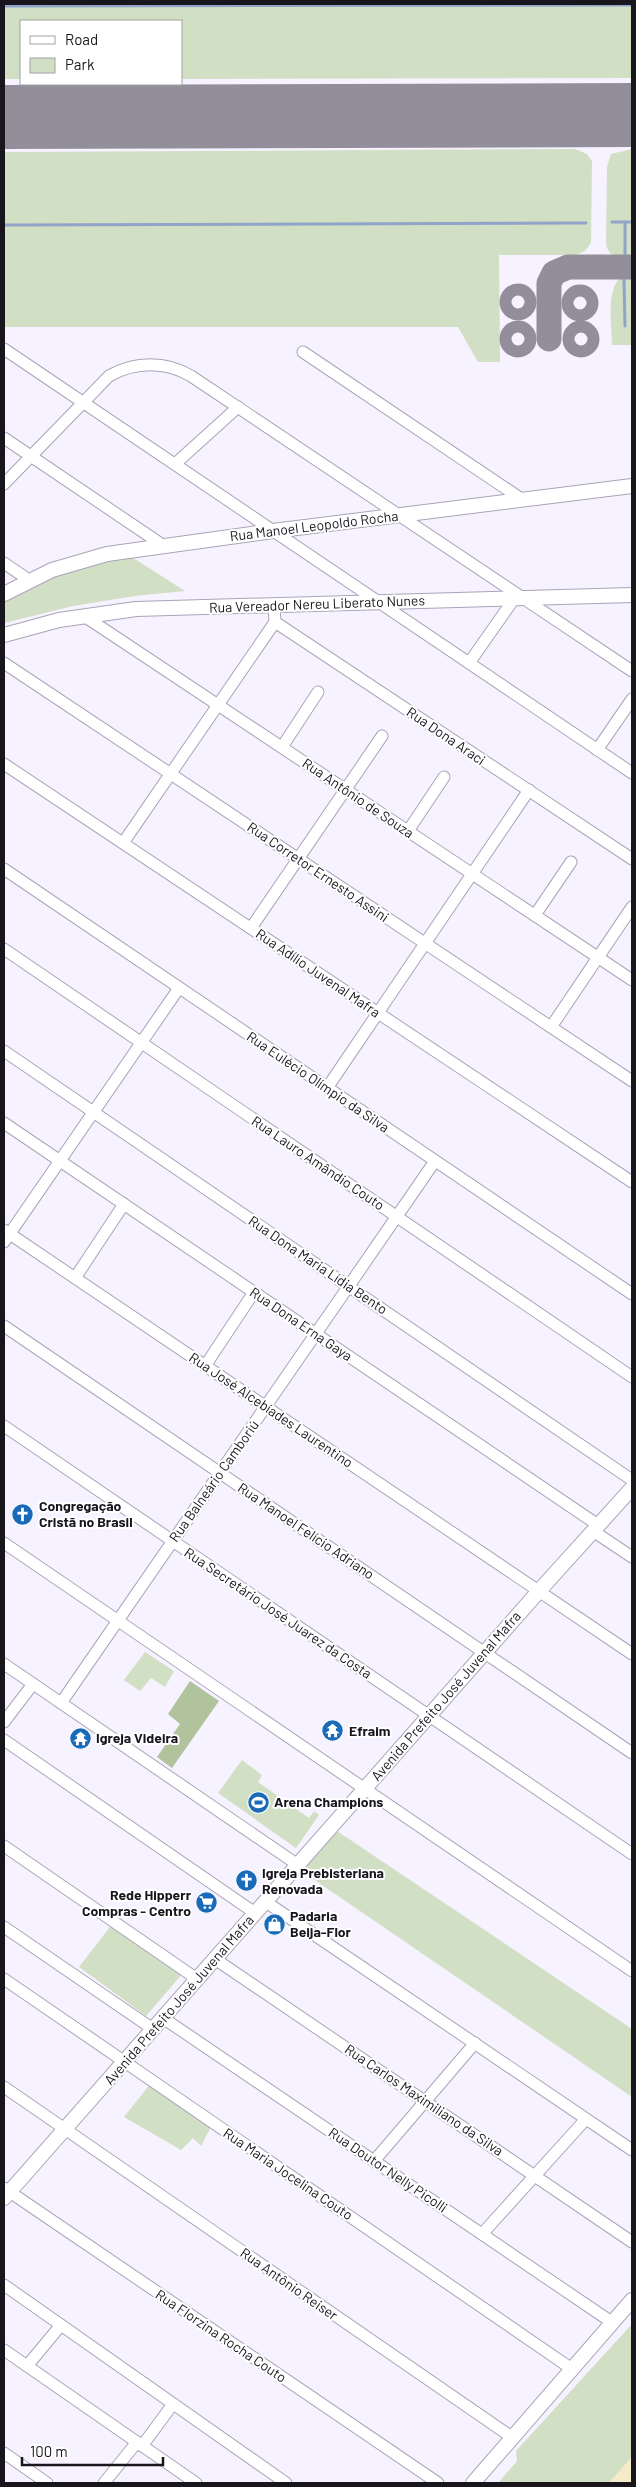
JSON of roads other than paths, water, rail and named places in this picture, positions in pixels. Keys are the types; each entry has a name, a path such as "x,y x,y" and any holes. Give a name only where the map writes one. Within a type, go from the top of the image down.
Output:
{"main road":[{"name":"Rua Manoel Leopoldo Rocha","path":"4,594 29,580 64,566 107,554 632,486"},
{"name":"Rua Vereador Nereu Liberato Nunes","path":"4,635 84,616 136,609 632,595"},
{"name":"Avenida Prefeito José Juvenal Mafra","path":"6,2192 65,2129 484,1653 632,1488"},
{"path":"473,2483 632,2300"}],"street":[{"path":"4,349 632,774"},
{"path":"303,352 524,500"},
{"path":"4,484 101,384 118,371 157,364 179,369 399,515 519,599 632,672"},
{"path":"175,464 238,407"},
{"path":"4,438 164,546"},
{"path":"4,562 29,580"},
{"path":"469,663 519,599"},
{"path":"124,843 275,622 274,605"},
{"name":"Rua Antônio de Souza","path":"84,616 632,980"},
{"name":"Rua Dona Araci","path":"275,622 632,859"},
{"name":"Rua Corretor Ernesto Assini","path":"4,663 632,1081"},
{"path":"282,747 318,692"},
{"path":"597,750 632,699"},
{"path":"251,928 382,736"},
{"name":"Rua Adílio Juvenal Mafra","path":"4,764 632,1181"},
{"path":"408,831 444,776"},
{"path":"327,1088 529,790"},
{"path":"535,915 571,862"},
{"name":"Rua Eulécio Olímpio da Silva","path":"4,869 632,1294"},
{"path":"551,1027 632,907"},
{"name":"Rua Lauro Amândio Couto","path":"4,949 632,1377"},
{"path":"6,1235 60,1161 180,988"},
{"name":"Rua Dona Maria Lídia Bento","path":"4,1051 632,1480"},
{"name":"Rua Dona Erna Gaya","path":"4,1123 316,1334 596,1528 632,1557"},
{"name":"Rua Balneário Camboriú","path":"61,1703 435,1160"},
{"path":"75,1278 124,1204"},
{"name":"Rua José Alcebíades Laurentino","path":"6,1235 75,1278 632,1654"},
{"path":"205,1366 254,1292"},
{"name":"Rua Manoel Felício Adriano","path":"4,1326 632,1753"},
{"name":"Rua Secretário José Juarez da Costa","path":"4,1426 632,1854"},
{"path":"4,1543 632,1970"},
{"path":"4,1664 298,1865"},
{"path":"4,1722 34,1684"},
{"path":"4,1740 255,1913"},
{"path":"4,1846 197,1979"},
{"path":"266,1902 632,2150"},
{"path":"4,1927 153,2030"},
{"name":"Rua Carlos Maximiliano da Silva","path":"215,1959 632,2242"},
{"name":"Rua Maria Jocelina Couto","path":"4,1979 572,2369"},
{"name":"Rua Doutor Nelly Picolli","path":"163,2018 613,2322"},
{"path":"374,2161 475,2043"},
{"name":"Rua Antônio Reiser","path":"4,2087 513,2438"},
{"path":"482,2234 586,2119"},
{"name":"Rua Florzina Rocha Couto","path":"6,2192 438,2483"},
{"path":"4,2285 281,2482"},
{"path":"28,2366 61,2325"},
{"path":"4,2350 196,2483"},
{"path":"104,2483 173,2404"},
{"path":"4,2453 48,2483"}],"waterway":[{"path":"4,6 632,5"},
{"path":"612,222 632,222"},
{"path":"625,222 625,254"},
{"path":"4,225 586,223"},
{"path":"624,280 625,326"}],"place":[{"name":"Congregação Cristã no Brasil","path":"23,1514"},
{"name":"Efraim","path":"333,1731"},
{"name":"Igreja Videira","path":"80,1738"},
{"name":"Arena Champions","path":"258,1802"},
{"name":"Igreja Prebisteriana Renovada","path":"246,1881"},
{"name":"Rede Hipperr Compras - Centro","path":"207,1903"},
{"name":"Padaria Beija-Flor","path":"274,1924"}]}
